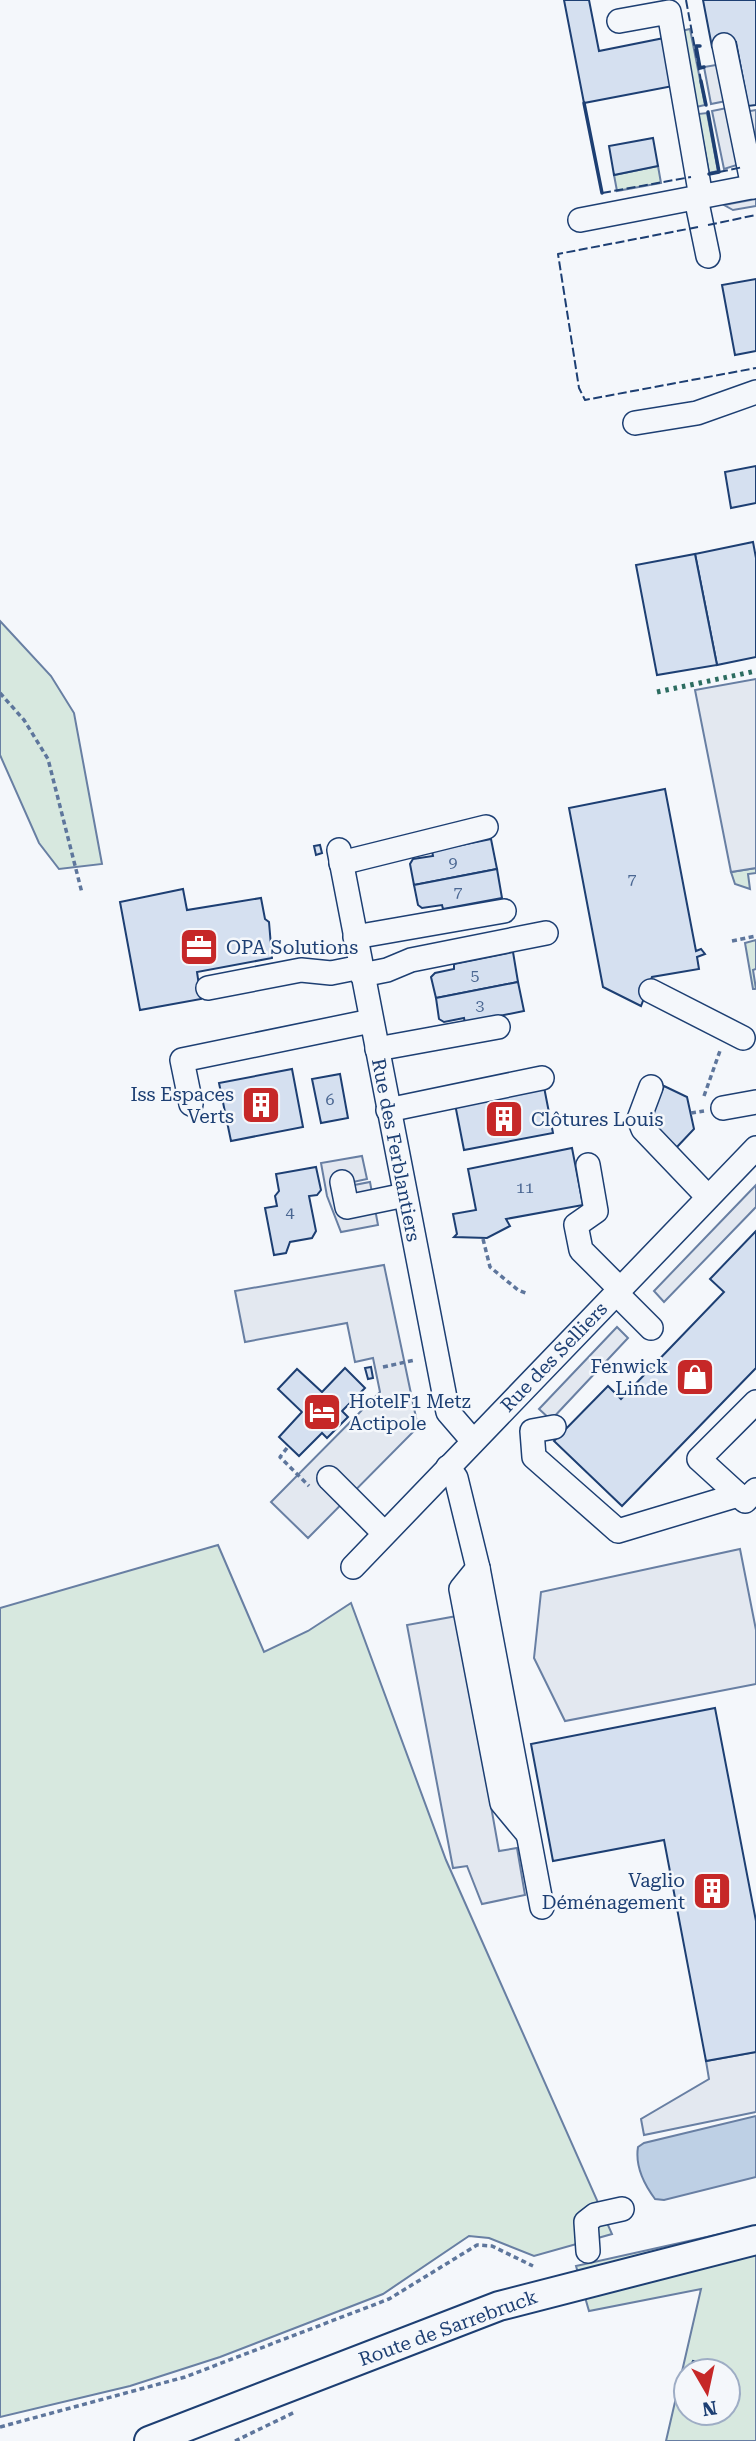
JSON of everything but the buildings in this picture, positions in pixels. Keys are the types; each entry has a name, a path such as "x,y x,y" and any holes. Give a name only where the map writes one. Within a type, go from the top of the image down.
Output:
{"main road":[{"name":"Route de Sarrebruck","path":"149,2441 499,2306 756,2240"}],"street":[{"path":"619,21 668,12 708,256"},
{"path":"580,220 755,187 724,45"},
{"path":"635,423 697,412 756,392"},
{"name":"Rue des Ferblantiers","path":"473,1441 448,1412 340,857 486,827"},
{"path":"355,937 504,911"},
{"path":"208,988 301,970 331,973 387,970 411,960 546,933"},
{"path":"651,992 736,1034"},
{"path":"191,1104 182,1060 371,1021"},
{"path":"377,1049 498,1027"},
{"path":"388,1110 542,1078"},
{"path":"651,1087 639,1119 643,1129 708,1197"},
{"path":"723,1108 756,1102"},
{"name":"Rue des Selliers","path":"353,1567 756,1148"},
{"path":"588,1165 596,1210 576,1224 581,1250 651,1328"},
{"path":"342,1182 347,1207 405,1195"},
{"path":"747,1493 699,1459 756,1402"},
{"path":"554,1427 532,1431 534,1457 618,1531 747,1493"},
{"path":"447,1467 456,1478 478,1568 461,1590 502,1803 529,1835 542,1908"},
{"path":"322,1485 384,1533"},
{"path":"588,2251 586,2222 595,2215 622,2208"}],"path":[{"path":"0,693 24,720 48,759 82,893"},
{"path":"732,940 756,936"},
{"path":"698,1112 736,1034"},
{"path":"483,1239 490,1267 518,1290 528,1294"},
{"path":"383,1367 436,1356"},
{"path":"287,1448 280,1457 322,1485"},
{"path":"0,2427 185,2377 364,2309 389,2299 477,2245 492,2246 533,2266"}],"shaded area":[{"path":"690,29 705,105 696,107 681,31"},
{"path":"734,62 744,112 756,110 756,159 724,169 712,111 727,108 726,101 711,104 704,67"},
{"path":"707,113 718,171 709,173 698,114"},
{"path":"658,166 661,183 617,191 614,175"},
{"path":"756,199 756,206 733,210 724,205"},
{"path":"0,621 51,676 74,713 102,864 59,869 39,843 0,755"},
{"path":"756,679 756,868 731,872 695,690"},
{"path":"756,868 756,873 748,874 750,889 735,884 731,872"},
{"path":"756,940 756,969 753,970 756,989 753,989 745,943"},
{"path":"362,1156 367,1179 353,1182 354,1185 370,1182 378,1225 341,1232 327,1196 321,1163"},
{"path":"756,1185 756,1207 664,1302 654,1291"},
{"path":"384,1265 418,1427 308,1538 271,1502 380,1392 373,1358 355,1362 347,1323 245,1342 235,1291"},
{"path":"617,1327 628,1338 551,1420 539,1409"},
{"path":"218,1545 264,1652 308,1631 351,1603 446,1860 612,2234 534,2256 489,2238 469,2236 383,2294 220,2357 130,2386 0,2417 0,1608"},
{"path":"740,1549 756,1630 756,1684 565,1721 534,1658 541,1592"},
{"path":"457,1616 499,1851 517,1848 525,1895 482,1904 467,1866 453,1868 407,1625"},
{"path":"756,2052 756,2112 644,2135 641,2119 709,2079 706,2061"},
{"path":"756,2226 756,2441 666,2441 672,2415 672,2427 742,2427 742,2357 685,2357 701,2289 589,2311 576,2266"}],"water":[{"path":"756,2116 756,2177 664,2200 655,2199 641,2174 638,2147 644,2143"}],"hedge":[{"path":"657,692 756,671"}],"fence":[{"path":"686,0 701,81"},
{"path":"719,172 743,167"},
{"path":"602,193 691,177"},
{"path":"708,225 756,215"},
{"path":"698,227 558,254 579,388 585,400 756,368"}],"wall":[{"path":"700,46 696,46 700,68 704,67"},
{"path":"701,81 706,105"},
{"path":"584,103 602,193"},
{"path":"708,112 719,172 709,174"}],"place":[{"name":"OPA Solutions","path":"199,947"},
{"name":"Iss Espaces Verts","path":"261,1105"},
{"name":"Clôtures Louis","path":"504,1119"},
{"name":"Fenwick Linde","path":"695,1377"},
{"name":"HotelF1 Metz Actipole","path":"322,1412"},
{"name":"Vaglio Déménagement","path":"712,1891"}]}
